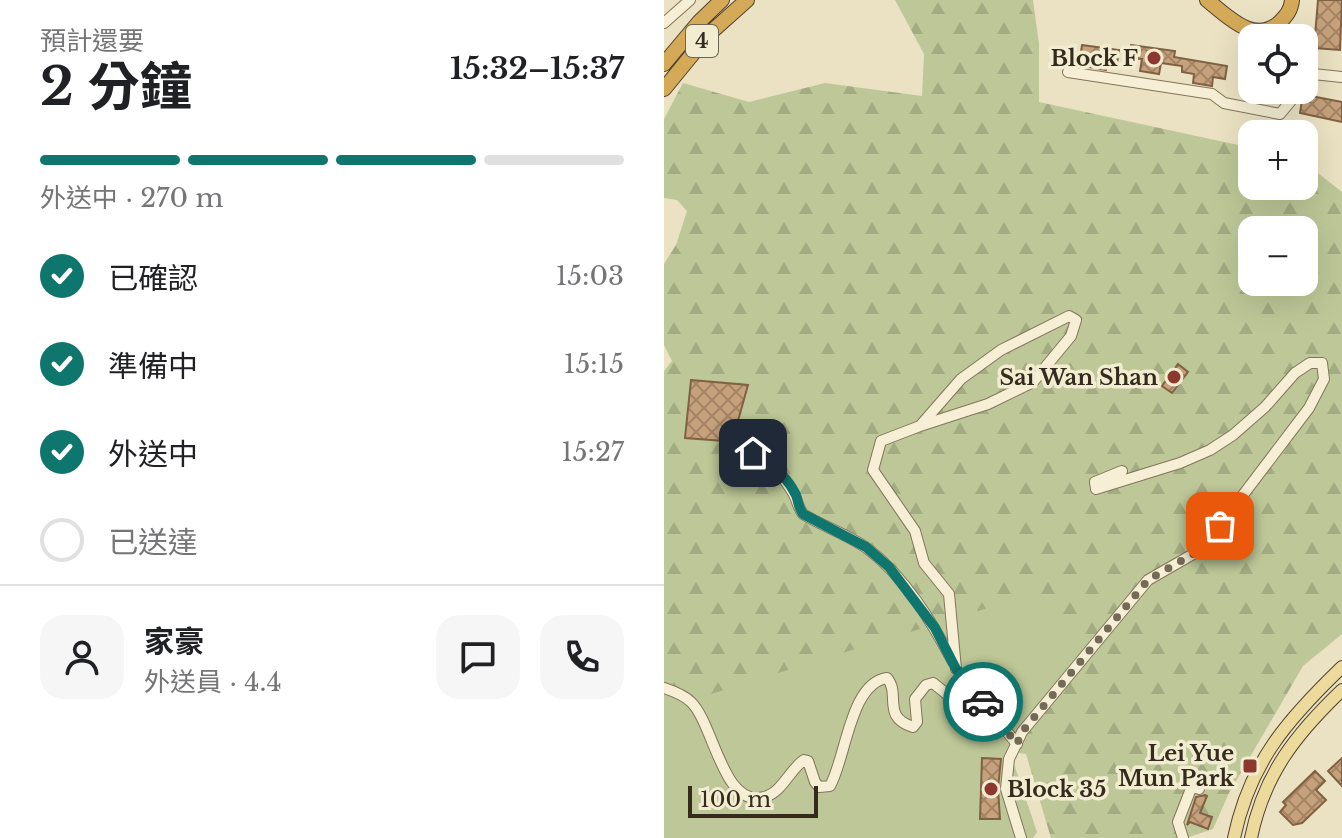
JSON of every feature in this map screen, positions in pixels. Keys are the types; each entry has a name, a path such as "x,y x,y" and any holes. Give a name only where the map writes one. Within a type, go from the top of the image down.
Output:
{"highway":[{"name":"4","path":"664,64 722,0"},
{"name":"4","path":"664,89 709,34 747,0"},
{"path":"1207,0 1242,27 1259,31 1275,26 1291,9 1292,0"}],"main road":[{"path":"1234,838 1246,792 1272,743 1298,710 1342,667"},
{"path":"1251,838 1259,802 1284,756 1304,728 1342,690"}],"street":[{"path":"664,23 690,0"},
{"path":"1068,72 1212,94 1224,103 1280,114 1288,104"},
{"path":"1318,75 1342,77"},
{"path":"664,688 691,702 704,719 733,787 744,796 756,798 767,797 804,760 808,761 819,787 830,786 840,767 854,712 871,685 882,678 887,678 893,686 893,710 899,719 913,727 917,722 915,699 926,685 933,683 953,699 960,697 949,594 924,563 915,531 873,470 881,441 988,404 1033,382 1071,336 1076,320 1069,316 1001,350 961,379 920,426"},
{"path":"1021,838 1006,789 1009,759 1022,732 1148,580 1202,549 1309,408 1324,379 1322,363 1310,363 1295,373 1254,416 1210,450 1180,463 1096,489 1095,482 1122,471"},
{"path":"732,442 774,465 795,495 803,514 866,547 889,567 935,628 959,673 1017,744"},
{"path":"1183,838 1178,822 1192,786 1199,789"}],"green space":[{"path":"895,0 1033,0 1039,44 1039,102 1238,145 1238,200 1318,200 1318,173 1342,192 1342,634 1303,666 1229,793 1213,829 1186,838 1051,838 1026,754 977,748 664,838 664,371 672,361 664,345 664,264 676,245 687,211 677,200 664,198 664,119 683,83 749,102 825,83 922,96 924,54"},
{"path":"1039,592 1049,613 1084,644 1013,734 1011,755 1037,832 1033,838 664,838 664,692 685,702"}],"building":[{"path":"1318,0 1342,0 1340,50 1318,48"},
{"path":"1082,45 1119,50 1117,64 1107,62 1106,70 1089,67 1090,59 1080,58"},
{"path":"1131,45 1175,51 1174,57 1227,66 1225,79 1213,77 1212,86 1193,83 1194,74 1182,72 1182,66 1161,63 1159,74 1140,71 1142,59 1129,58"},
{"path":"1318,97 1342,102 1342,122 1300,113 1301,104 1318,104"},
{"path":"1178,364 1188,372 1172,393 1162,386"},
{"path":"691,380 748,385 734,435 727,436 724,441 685,438"},
{"name":"Block 35","path":"982,758 1001,759 998,788 1000,819 980,819"},
{"path":"1342,758 1342,786 1328,771"},
{"path":"1315,771 1325,781 1316,790 1326,800 1302,823 1293,825 1280,812 1286,805 1283,802"},
{"path":"1205,795 1200,813 1212,817 1208,829 1190,822 1187,825 1196,797"}],"way so far":[{"path":"983,702 1017,744 1022,732 1148,580 1202,549 1220,526"}],"place":[{"name":"Block F","path":"1154,58"},
{"name":"Sai Wan Shan","path":"1174,377"},
{"name":"Lei Yue Mun Park","path":"1250,766"},
{"name":"Block 35","path":"991,789"}],"route":[{"path":"753,453 774,465 795,495 803,514 866,547 889,567 935,628 956,669 983,702"}]}
